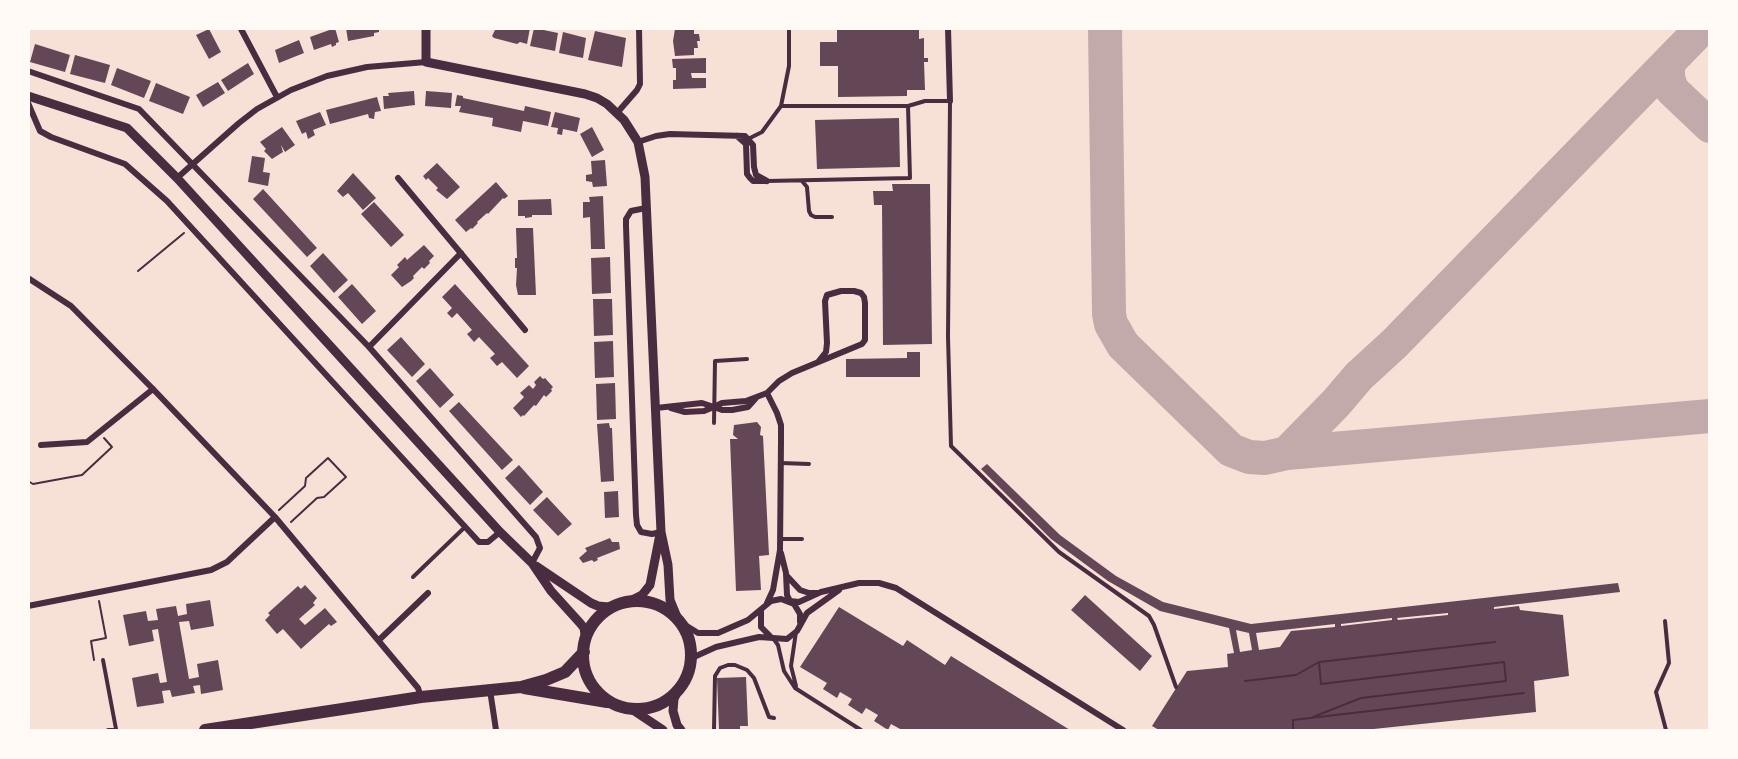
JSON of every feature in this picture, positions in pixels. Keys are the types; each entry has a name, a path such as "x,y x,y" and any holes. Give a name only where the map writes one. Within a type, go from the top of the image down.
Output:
{"main road":[{"path":"212,730 421,697 520,687 546,680 565,672 585,646 594,621 609,607 630,602 654,603 668,610 679,620 690,648 689,666 678,688 661,704 647,709 633,710 611,703 520,687"},
{"path":"585,646 587,676 594,690 611,703"}],"street":[{"path":"426,28 426,62"},
{"path":"617,113 640,84 639,28"},
{"path":"948,28 950,101"},
{"path":"241,29 277,97"},
{"path":"177,178 239,123 277,97 309,82 349,70 426,62 585,94 607,104 631,129 638,142 644,165 661,532 668,565 669,595 673,610 679,620 698,633 718,633 748,620 765,605 776,599 799,602 821,592"},
{"path":"28,71 139,109 369,347 537,537 540,548 532,563"},
{"path":"28,96 127,128 177,178 500,532 532,563 591,603 609,607"},
{"path":"28,103 40,130 51,137 126,164 167,201 481,543 488,542 500,532"},
{"path":"638,142 670,134 733,135 746,139 747,174 759,182 767,181"},
{"path":"398,178 525,330"},
{"path":"646,208 631,211 626,219 636,515 637,525 641,532 652,534 661,532"},
{"path":"369,347 461,253"},
{"path":"28,278 71,306 274,516 418,688 421,697"},
{"path":"656,408 702,403 714,406 757,398 792,373 862,344 865,340 865,303 861,293 841,291 827,295 825,301 826,351 818,362"},
{"path":"41,445 87,442 100,434 153,389"},
{"path":"767,393 781,425 780,550 773,590 760,617 761,627 767,635 773,638"},
{"path":"28,606 211,570 227,562 274,516"},
{"path":"630,602 642,595 650,585 661,532"},
{"path":"780,550 791,583 801,590 809,593 821,592 870,583 896,588 1123,730"},
{"path":"532,563 551,591 584,628 585,646"},
{"path":"786,573 787,595 800,614 798,628"},
{"path":"689,666 694,657 708,650 759,637 787,639 812,609 842,587"},
{"path":"379,640 429,593"},
{"path":"678,688 673,711 681,730"},
{"path":"490,690 496,730"},
{"path":"633,710 663,730"}],"lane":[{"path":"746,139 762,132 781,106 789,66 789,28"},
{"path":"781,106 908,106 925,101 950,101 948,337 951,446 1059,552 1149,616 1176,687"},
{"path":"767,181 910,178 908,106"},
{"path":"801,181 807,187 811,215 832,217"},
{"path":"714,423 715,361 747,358"},
{"path":"781,463 809,464"},
{"path":"413,577 465,527"},
{"path":"780,539 802,539"},
{"path":"1665,621 1669,663 1656,692 1666,730"},
{"path":"798,628 791,666 795,685 800,692"},
{"path":"773,638 778,645 787,677 800,692 861,730"},
{"path":"103,660 116,730 108,730"},
{"path":"714,730 715,676 720,668 728,665 747,670 754,678 769,717 774,718"}],"path":[{"path":"138,271 191,227"},
{"path":"28,481 33,484 82,475 112,447 100,434"},
{"path":"274,516 305,486 306,478 328,458 346,477 324,497 317,498 284,528"},
{"path":"1245,681 1296,675 1319,662 1495,642"},
{"path":"1313,717 1361,698 1506,681 1504,662 1321,684 1319,662"},
{"path":"1293,730 1293,720 1524,693"}],"building":[{"path":"335,28 339,42 332,47 331,44 314,50 310,37"},
{"path":"346,28 379,28 379,32 374,33 374,36 348,41"},
{"path":"496,28 530,28 527,44 494,38 492,36"},
{"path":"534,28 558,33 555,51 530,46"},
{"path":"694,28 694,34 699,34 700,41 697,41 698,48 694,48 694,55 675,56 673,41 675,29"},
{"path":"837,28 919,28 919,39 924,38 924,58 928,58 928,62 924,62 925,90 907,90 907,96 838,97 838,66 820,66 820,42 837,42"},
{"path":"209,29 221,52 209,59 196,35"},
{"path":"595,31 626,38 622,67 588,60"},
{"path":"563,32 586,38 583,58 559,53"},
{"path":"299,40 304,53 279,63 275,50"},
{"path":"35,44 70,55 65,72 30,62"},
{"path":"75,55 110,65 105,83 70,74"},
{"path":"706,58 706,73 691,73 692,78 706,78 706,88 673,89 676,68 673,68 672,59"},
{"path":"248,63 254,74 228,91 221,80"},
{"path":"117,68 151,81 144,98 111,85"},
{"path":"218,82 225,93 203,107 196,95"},
{"path":"156,83 190,97 183,114 149,101"},
{"path":"414,91 415,105 384,109 383,96 389,96 388,93"},
{"path":"426,91 452,93 451,108 425,106"},
{"path":"457,95 524,111 525,106 551,112 548,126 523,121 521,132 492,126 493,118 459,112 461,106 455,106"},
{"path":"377,97 381,111 375,112 374,119 369,118 368,114 330,124 326,110"},
{"path":"320,112 326,125 313,130 315,135 308,139 306,132 302,134 296,121"},
{"path":"555,112 580,118 577,132 563,129 562,135 557,134 558,128 551,127"},
{"path":"899,118 900,167 817,169 815,120"},
{"path":"282,127 295,145 285,152 281,145 283,152 272,159 264,151 266,149 260,142"},
{"path":"592,127 604,150 592,157 580,134"},
{"path":"252,156 265,158 263,172 270,173 268,186 248,182"},
{"path":"605,160 607,186 593,187 592,182 586,181 586,175 592,174 591,161"},
{"path":"437,163 460,187 447,199 436,190 438,188 428,178 426,180 423,176"},
{"path":"353,173 376,198 363,210 348,193 343,197 337,191"},
{"path":"496,182 508,196 466,232 455,220"},
{"path":"892,184 930,184 932,344 883,345 882,205 874,205 873,191 893,191"},
{"path":"263,189 317,248 307,257 253,199"},
{"path":"603,196 605,249 591,249 590,217 583,218 583,202 590,202 589,197"},
{"path":"551,199 552,215 532,215 532,217 525,218 525,216 518,216 518,200"},
{"path":"374,202 404,235 391,247 361,214"},
{"path":"516,228 533,228 536,295 518,295 517,268 515,268"},
{"path":"424,245 434,256 424,269 422,267 411,281 402,287 391,275 405,257 407,260"},
{"path":"323,253 348,280 334,293 310,266"},
{"path":"610,257 611,293 592,294 591,258"},
{"path":"352,284 376,311 362,324 338,297"},
{"path":"455,284 529,366 517,378 502,362 497,366 490,358 495,354 479,337 474,342 467,334 472,330 457,313 452,318 447,313 452,308 442,297"},
{"path":"593,299 612,299 613,335 594,336"},
{"path":"401,337 425,364 412,377 387,350"},
{"path":"613,341 614,377 595,378 594,342"},
{"path":"907,352 920,352 920,377 846,377 846,359 907,358"},
{"path":"430,368 454,395 440,408 416,381"},
{"path":"540,376 553,387 552,391 546,397 544,395 536,406 534,405 521,417 513,408 524,397 520,393 529,385 533,389 536,385 534,382"},
{"path":"615,383 616,419 597,420 596,384"},
{"path":"459,402 513,460 502,470 449,411"},
{"path":"757,422 761,427 760,435 763,436 769,555 759,556 761,590 736,591 730,439 738,439 733,435 734,425"},
{"path":"609,423 612,428 614,481 601,482 597,424"},
{"path":"987,464 1060,535 1116,576 1163,602 1251,624 1618,583 1620,592 1494,607 1494,609 1519,606 1520,610 1563,615 1569,676 1534,681 1536,712 1364,730 1159,730 1152,726 1187,671 1228,667 1227,654 1234,653 1229,628 1160,611 1108,581 1051,539 981,469","holes":["1448,613 1448,615 1398,620 1397,618","1392,618 1392,620 1341,626 1341,624","1335,624 1335,627 1291,631 1280,647 1259,650 1256,633","1236,630 1249,633 1252,650 1240,652"]},
{"path":"519,465 543,492 530,505 505,478"},
{"path":"618,491 619,517 605,518 604,492"},
{"path":"547,497 572,524 558,536 533,510"},
{"path":"610,538 612,542 619,542 620,549 597,558 598,560 594,562 592,560 583,563 579,558 587,551 585,548"},
{"path":"305,585 317,598 313,603 315,605 299,619 305,625 325,608 337,622 331,626 329,624 301,649 283,629 277,634 265,620 270,615 268,613 298,586 301,589"},
{"path":"1085,595 1152,656 1140,671 1071,610"},
{"path":"210,600 214,626 191,630 189,621 179,622 189,679 199,677 197,664 218,660 223,690 201,694 200,685 193,686 195,693 172,697 170,690 162,691 164,703 137,707 132,678 158,673 160,683 167,682 158,629 152,630 154,641 129,646 123,615 146,611 148,621 158,620 156,609 176,606 178,616 187,614 186,604"},
{"path":"839,607 903,646 907,640 945,665 951,656 1070,730 902,730 891,724 888,730 874,721 878,715 866,708 862,714 848,705 852,699 840,692 837,698 823,689 827,683 800,667"},
{"path":"746,677 748,726 740,726 740,730 719,730 717,678"}],"taxiway":[{"path":"1105,28 1111,324 1123,345 1231,450 1249,457 1265,458 1287,453 1710,416"},
{"path":"1287,453 1359,376 1394,344 1702,28"},
{"path":"1668,64 1668,78 1672,90 1710,126"}]}
